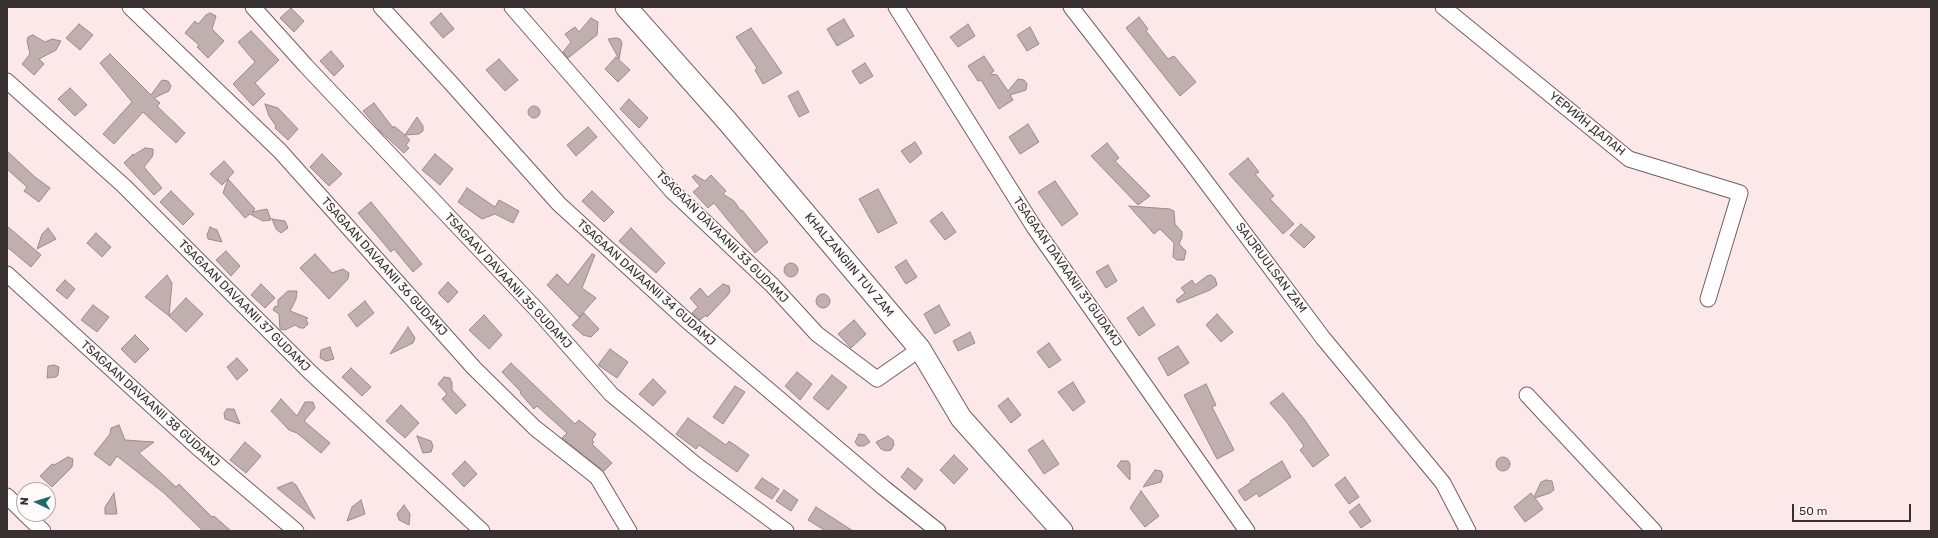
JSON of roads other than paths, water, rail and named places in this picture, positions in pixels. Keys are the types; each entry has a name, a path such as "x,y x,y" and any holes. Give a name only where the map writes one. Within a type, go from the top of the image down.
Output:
{"street":[{"name":"TSAGAAN DAVAANII 36 GUDAMJ","path":"130,7 280,151 474,368 535,428 596,477 629,531"},
{"name":"TSAGAAV DAVAANII 35 GUDAMJ","path":"253,7 306,66 537,310 610,394 695,464 786,531"},
{"name":"TSAGAAN DAVAANII 34 GUDAMJ","path":"380,7 450,82 558,204 685,319 884,488 938,531"},
{"name":"TSAGAAN DAVAANII 33 GUDAMJ","path":"512,7 672,191 772,285 817,334 877,379 920,349"},
{"name":"KHALZANGIIN TUV ZAM","path":"626,7 728,122 920,349 961,418 1062,531"},
{"name":"TSAGAAN DAVAANII 31 GUDAMJ","path":"896,7 1034,227 1247,531"},
{"name":"SAIJRUULSAN ZAM","path":"1071,7 1191,162 1323,338 1443,483 1468,531"},
{"name":"ҮЕРИЙН ДАЛАН","path":"1443,7 1629,158 1740,193 1708,299"},
{"name":"TSAGAAN DAVAANII 37 GUDAMJ","path":"7,81 124,186 310,372 482,531"},
{"name":"TSAGAAN DAVAANII 38 GUDAMJ","path":"7,274 197,448 296,531"},
{"path":"1527,395 1654,531"},
{"path":"7,496 16,504"},
{"path":"34,522 43,531"}]}
